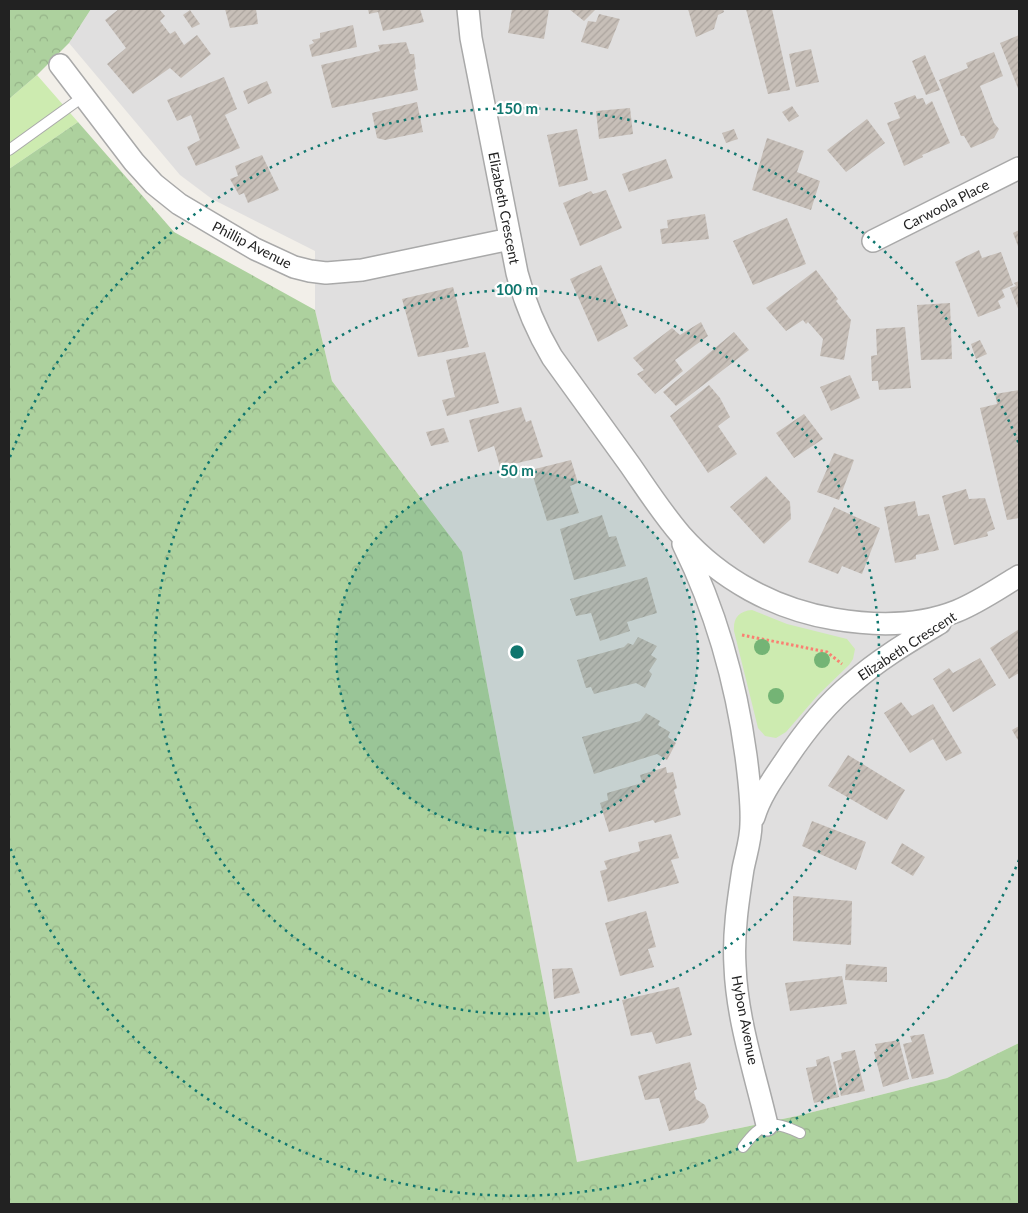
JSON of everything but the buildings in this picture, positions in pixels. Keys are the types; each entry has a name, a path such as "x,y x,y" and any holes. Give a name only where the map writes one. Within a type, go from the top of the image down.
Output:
{"street":[{"name":"Elizabeth Crescent","path":"468,9 471,38 510,239 522,292 528,309 552,357 683,543 698,574 720,637 733,687"},
{"name":"Phillip Avenue","path":"60,65 134,162 154,184 168,196 204,220 254,249 294,267 310,271 342,273 510,239"},
{"name":"Carwoola Place","path":"873,241 1019,168"},
{"name":"Elizabeth Crescent","path":"665,515 691,545 722,573 754,592 803,613 858,623 894,624 941,617 970,605"},
{"name":"Elizabeth Crescent","path":"824,710 856,679 896,650 1019,576"},
{"name":"Hybon Avenue","path":"733,687 747,766 751,825 736,920 735,967 741,1017 767,1125"},
{"name":"Hybon Avenue","path":"751,825 767,788 791,751 824,710"}],"lane":[{"path":"9,150 84,96"},
{"path":"742,1147 755,1132 767,1125 785,1126 800,1133"}],"path":[{"path":"720,637 740,635 827,652 836,658 856,679"}],"shaded area":[{"path":"91,9 1019,9 1019,1043 947,1078 797,1116 577,1162 462,552 332,381 315,310 315,251 212,199 180,175 69,43"}],"green space":[{"path":"9,9 91,9 69,43 37,75 9,99"},
{"path":"37,75 78,122 9,169 9,99"},
{"path":"78,122 174,232 315,310 332,381 462,552 577,1162 797,1116 947,1078 1019,1043 1019,1204 9,1204 9,169"},
{"path":"752,610 787,624 847,639 855,649 853,659 849,665 818,695 786,732 776,738 765,736 758,728 734,631 738,616"}]}
